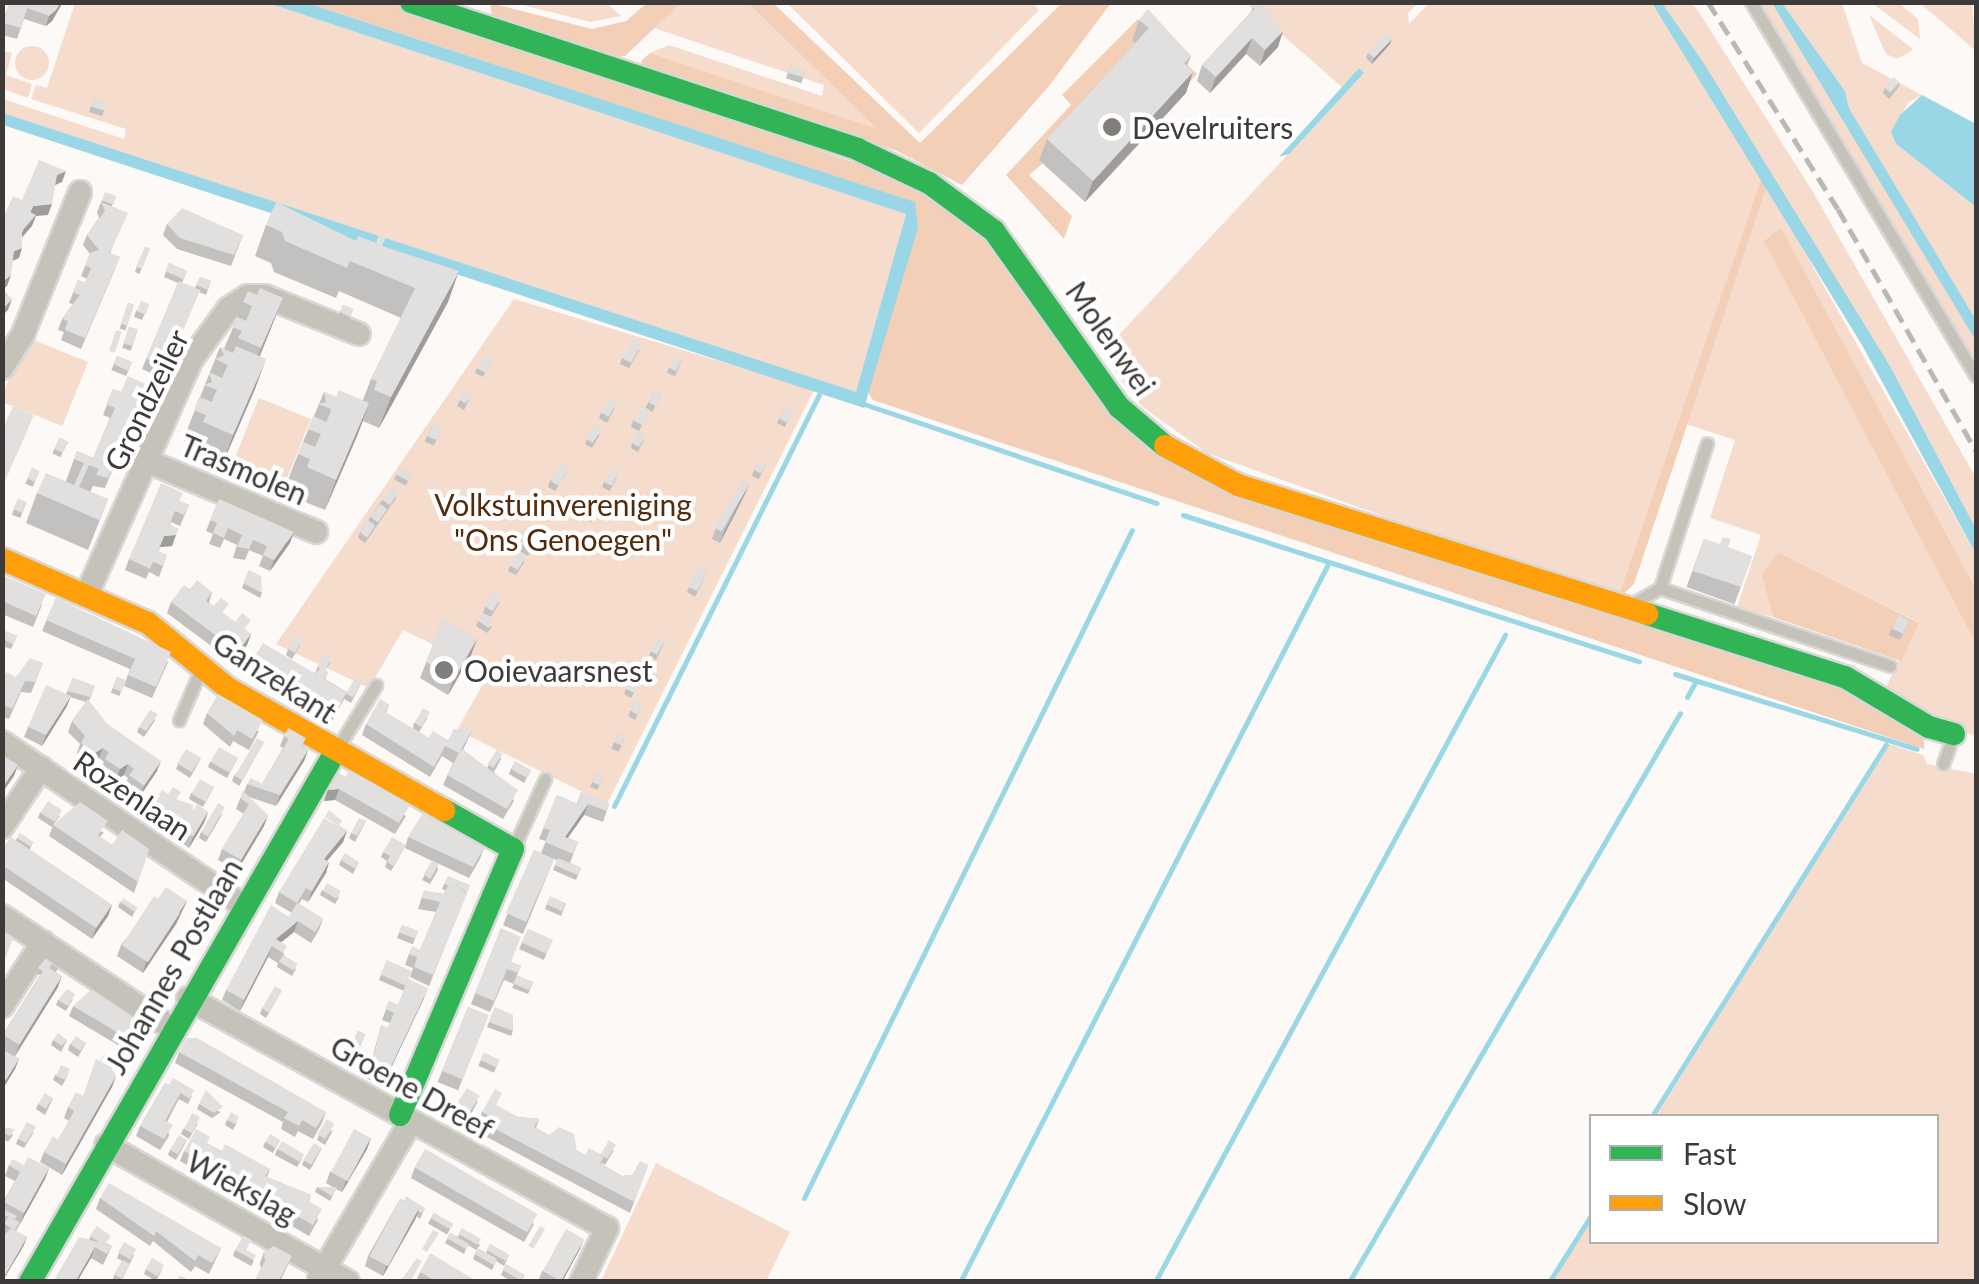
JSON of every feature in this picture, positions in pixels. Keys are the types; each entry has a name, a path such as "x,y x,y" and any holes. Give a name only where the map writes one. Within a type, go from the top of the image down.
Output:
{"street":[{"name":"Molenwei","path":"411,2 899,167 994,231 1119,408 1188,462 1238,486 1845,677 1929,727 1954,734"},
{"path":"2,368 23,334 80,192"},
{"name":"Grondzeiler","path":"87,594 149,462 191,360 230,308 248,296 264,296 359,334"},
{"name":"Trasmolen","path":"149,462 316,532"},
{"name":"Ganzekant","path":"2,559 148,623 202,667 335,752 513,849"},
{"name":"Rozenlaan","path":"2,742 242,905"},
{"name":"Johannes Postlaan","path":"30,1282 188,998 335,752"},
{"name":"Rozenlaan","path":"2,827 41,768"},
{"path":"321,1275 406,1118 513,849"},
{"path":"2,916 171,1028"},
{"path":"2,1006 43,942"},
{"name":"Groene Dreef","path":"188,998 607,1228 582,1282"},
{"name":"Wiekslag","path":"106,1145 321,1275 348,1282"}],"lane":[{"path":"1750,2 1976,376"},
{"path":"1628,610 1660,588 1707,443"},
{"path":"1660,588 1890,666"},
{"path":"179,720 202,667"},
{"name":"Johannes Postlaan","path":"335,752 376,685"},
{"path":"1944,764 1954,734"},
{"path":"513,849 545,780"}],"green space":[{"path":"1031,2 1039,10 919,133 787,3"},
{"path":"75,3 268,3 906,214 856,393 3,113 3,99 124,139 126,129 31,99 36,85 47,88"},
{"path":"515,3 607,3 621,16 590,22"},
{"path":"681,3 748,3 879,131 650,53 669,45 822,96 824,85 654,28"},
{"path":"1246,3 1418,3 1408,13 1409,24 1429,3 1652,3 1696,67 1762,176 1617,600 1207,453 1143,407 1103,352 1364,73 1359,68 1342,87"},
{"path":"1662,3 1691,3 1697,9 1813,192 1976,478 1976,529 1890,366"},
{"path":"1759,3 1772,3 1887,184 1976,341 1976,362"},
{"path":"1782,3 1842,3 1862,63 1922,95 1908,103 1892,132 1896,144 1976,207 1976,320 1849,108 1845,91"},
{"path":"1872,3 1899,3 1918,19 1920,39"},
{"path":"1920,3 1972,3 1976,51"},
{"path":"1869,15 1913,49 1897,59 1886,54"},
{"path":"32,46 44,51 49,63 44,75 32,80 20,75 15,63 20,51"},
{"path":"3,51 12,53 6,75 32,84 28,98 3,89"},
{"path":"1767,186 1976,554 1976,589 1781,229 1765,241 1976,644 1976,736 1943,726 1885,689 1918,622 1778,552 1763,575 1773,617 1737,607 1761,535 1710,518 1735,440 1686,424"},
{"name":"Volkstuinvereniging \"Ons Genoegen\"","path":"514,299 814,390 607,804 457,730 490,672 403,630 369,688 276,644"},
{"path":"26,337 88,362 62,426 2,402"},
{"path":"259,398 311,419 282,491 230,470"},
{"path":"1889,744 1923,755 1927,764 1976,774 1976,1281 1552,1282 1589,1222 1589,1244 1939,1244 1939,1114 1657,1114"},
{"path":"656,1163 790,1232 766,1281 601,1281"}],"shaded area":[{"path":"307,3 393,3 910,182 987,238 1140,439 1863,690 1924,738 1924,749 873,400 868,392 914,202"},
{"path":"490,3 592,29 626,21 647,3 681,3 625,56 614,57 492,17"},
{"path":"748,3 773,3 920,143 1062,3 1111,3 1049,86 962,185 897,151 644,67 641,61 650,53 877,129"},
{"name":"Develruiters","path":"1138,19 1197,74 1089,192 1049,158 1029,175 1072,216 1064,239 1006,175 1071,105 1062,95"},
{"path":"1762,176 1767,186 1634,584 1617,600"},
{"path":"1781,228 1976,589 1976,644 1764,241"},
{"path":"1778,552 1919,623 1901,661 1773,617 1762,575"}],"water":[{"path":"268,3 307,3 915,202 918,228 864,408 3,125 3,113 856,392 906,214"},
{"path":"1652,3 1662,3 1703,62 1890,366 1976,529 1976,554 1862,345"},
{"path":"1772,3 1782,3 1845,91 1849,108 1976,320 1976,341"},
{"path":"1359,68 1364,73 1289,154 1279,157"},
{"path":"1922,95 1976,124 1976,207 1896,144 1891,132 1900,115"}],"building":[{"path":"10,2 61,2 49,16 27,8 21,28 3,23"},
{"path":"1257,2 1271,13 1268,17 1257,6 1253,7"},
{"path":"1257,6 1283,31 1265,50 1252,38 1216,77 1202,65"},
{"name":"Develruiters","path":"1148,9 1191,56 1184,63 1193,72 1093,181 1047,139 1149,28 1139,20"},
{"path":"1385,33 1392,39 1374,58 1368,53"},
{"path":"790,66 805,71 803,77 788,73"},
{"path":"1894,77 1900,83 1890,93 1884,87"},
{"path":"94,98 106,102 104,111 91,107"},
{"path":"39,160 66,171 57,175 52,204 33,206 30,212 36,215 22,231 22,248 14,251 11,275 2,282 2,220 13,196 22,200"},
{"path":"105,192 116,196 113,205 102,200"},
{"path":"101,202 128,213 110,253 120,257 85,338 65,330 68,321 62,319 80,295 73,292 78,280 85,283 91,268 85,265 90,253 99,250 87,235 105,211"},
{"path":"276,202 356,241 358,236 376,243 379,235 386,237 382,246 459,271 391,397 374,390 377,381 371,379 415,288 350,261 347,268 285,241 282,232 266,225"},
{"path":"182,208 243,235 234,255 180,238 167,224"},
{"path":"145,247 150,249 142,269 136,267"},
{"path":"169,263 187,271 184,279 165,271"},
{"path":"200,277 211,281 208,290 196,285"},
{"path":"179,281 200,290 167,367 146,358"},
{"path":"2,288 12,299 2,310"},
{"path":"260,288 283,298 261,348 238,338 242,331 232,327 237,317 246,321 252,306 243,302 248,291 257,295"},
{"path":"141,301 149,304 145,314 137,311"},
{"path":"128,303 134,305 127,326 121,324"},
{"path":"343,305 353,309 350,317 340,312"},
{"path":"129,327 138,330 132,346 124,343"},
{"path":"116,330 122,332 115,353 109,351"},
{"path":"634,339 642,343 631,363 622,358"},
{"path":"236,346 266,359 233,435 203,422 206,415 194,410 199,397 212,402 217,390 204,385 212,382 209,372 222,378 228,365 215,359 224,355 220,347 233,353"},
{"path":"484,355 492,359 485,372 477,368"},
{"path":"117,356 132,362 128,371 114,364"},
{"path":"675,356 682,360 675,371 668,367"},
{"path":"128,376 148,385 108,478 96,475 102,462 93,458 115,408 106,404 113,389 121,392"},
{"path":"339,390 369,403 336,480 307,467 310,459 298,454 303,442 315,447 321,434 308,429 313,416 326,422 329,416 331,409 318,404 326,402 324,392 336,397"},
{"path":"464,391 471,395 466,404 459,400"},
{"path":"655,391 662,395 655,406 648,402"},
{"path":"610,398 617,402 608,417 602,413"},
{"path":"13,406 34,415 2,488 2,431"},
{"path":"642,406 650,410 642,425 634,421"},
{"path":"785,407 793,411 787,423 779,419"},
{"path":"595,424 602,429 592,443 585,438"},
{"path":"432,425 441,429 436,440 427,436"},
{"path":"639,431 646,435 639,447 632,443"},
{"path":"60,438 68,442 63,453 55,449"},
{"path":"77,451 102,462 99,469 89,465 79,487 108,499 99,520 37,493 46,473 74,485 84,463 74,459"},
{"path":"759,461 766,465 761,474 754,470"},
{"path":"561,463 569,467 559,486 551,482"},
{"path":"32,468 39,471 35,482 27,478"},
{"path":"400,468 412,474 408,481 396,474"},
{"path":"612,468 619,471 612,486 604,482"},
{"path":"742,480 749,484 721,532 714,528"},
{"path":"161,483 183,493 179,501 189,505 184,515 175,511 169,525 178,529 176,535 164,536 158,551 167,555 163,566 153,562 150,569 129,559"},
{"path":"392,487 399,491 390,505 382,500"},
{"path":"551,498 559,503 550,517 543,513"},
{"path":"18,499 26,502 22,513 13,509"},
{"path":"219,499 294,532 274,560 263,555 267,546 253,540 249,549 237,547 242,535 228,528 224,538 213,533 217,523 210,520"},
{"path":"591,503 599,507 593,517 585,514"},
{"path":"380,504 387,509 378,522 371,517"},
{"path":"368,520 375,526 367,538 360,532"},
{"path":"523,528 538,537 530,550 515,541"},
{"path":"1723,537 1731,539 1728,547 1752,556 1741,587 1693,571 1704,539 1720,544"},
{"path":"519,551 527,556 518,570 510,565"},
{"path":"698,567 707,572 697,591 689,587"},
{"path":"249,570 261,576 262,593 243,583"},
{"path":"2,575 46,594 36,616 2,601"},
{"path":"197,580 212,592 206,601 213,606 221,598 229,604 222,613 235,622 242,613 251,620 244,629 251,634 238,652 171,602 184,585 190,589"},
{"path":"494,592 502,597 493,611 485,606"},
{"path":"56,598 171,652 156,687 128,675 135,659 46,620"},
{"path":"482,614 493,621 489,628 478,621"},
{"path":"1898,615 1909,620 1903,634 1892,629"},
{"name":"Ooievaarsnest","path":"443,619 477,639 454,679 426,662"},
{"path":"2,630 17,636 13,644 2,639"},
{"path":"296,635 303,639 295,653 288,649"},
{"path":"658,637 665,641 657,655 650,651"},
{"path":"263,643 316,674 320,668 328,672 324,679 347,692 336,710 252,661"},
{"path":"326,653 332,657 325,671 317,667"},
{"path":"30,658 43,663 35,682 25,681 12,709 2,704 2,680 6,672 16,677"},
{"path":"117,677 125,680 121,691 113,688"},
{"path":"73,678 95,686 90,697 67,691"},
{"path":"355,678 362,682 353,698 346,694"},
{"path":"631,679 639,683 634,693 626,689"},
{"path":"46,685 71,696 46,735 28,727"},
{"path":"218,694 263,720 252,739 237,730 234,736 207,713"},
{"path":"88,699 106,723 161,761 144,786 129,775 134,769 128,764 120,769 105,759 109,752 103,748 95,753 81,743 85,736 72,721"},
{"path":"380,699 389,704 385,712 429,738 433,731 448,740 454,729 473,729 461,749 518,790 507,809 447,775 459,753 445,746 434,767 366,724"},
{"path":"635,700 642,704 637,715 630,710"},
{"path":"423,708 430,712 421,727 414,723"},
{"path":"150,710 158,714 146,731 139,727"},
{"path":"288,728 306,738 301,747 308,750 280,795 247,784 251,778 262,784 289,739 284,736"},
{"path":"618,733 625,736 621,745 614,742"},
{"path":"257,738 264,742 242,780 235,776"},
{"path":"219,747 238,758 230,773 210,762"},
{"path":"186,749 201,758 192,772 177,764"},
{"path":"497,750 503,754 493,768 487,764"},
{"path":"2,755 18,765 2,788"},
{"path":"515,761 531,770 526,778 511,769"},
{"path":"349,770 410,805 399,823 339,789 328,790 338,773 346,777"},
{"path":"596,773 603,776 599,785 592,782"},
{"path":"200,779 214,787 205,802 192,794"},
{"path":"173,787 181,792 176,799 193,805 193,811 197,804 208,812 193,837 149,808 162,790 168,794"},
{"path":"243,791 268,815 241,860 222,849 249,804 240,798"},
{"path":"581,792 609,804 607,811 588,804 565,837 578,842 573,854 545,842 550,830 543,828 557,795 578,804"},
{"path":"48,801 62,810 55,822 40,813"},
{"path":"80,802 108,821 98,835 112,845 122,830 149,849 138,882 53,825"},
{"path":"218,803 225,807 208,836 201,832"},
{"path":"329,810 342,821 339,826 325,817"},
{"path":"423,813 484,848 473,867 408,837"},
{"path":"324,818 347,831 324,859 329,862 312,891 306,888 297,903 279,892"},
{"path":"359,818 366,821 357,836 351,833"},
{"path":"20,833 33,842 31,847 17,838"},
{"path":"11,837 112,905 96,928 2,865 2,849"},
{"path":"392,837 406,845 393,866 387,862 390,856 383,852"},
{"path":"534,850 554,859 526,922 506,913"},
{"path":"345,853 359,862 355,869 341,860"},
{"path":"558,858 581,868 578,875 555,865"},
{"path":"432,860 439,864 430,879 424,875"},
{"path":"448,876 470,885 467,893 450,880 448,885 444,884"},
{"path":"450,880 467,894 433,975 414,967 417,957 409,954 412,946 420,950 440,902 422,898 424,891 444,894"},
{"path":"327,883 341,891 336,899 322,891"},
{"path":"166,887 187,901 179,913 158,899"},
{"path":"154,896 180,913 148,962 122,945"},
{"path":"550,896 566,903 562,911 546,904"},
{"path":"123,898 137,907 135,911 120,902"},
{"path":"297,903 323,919 315,932 298,921 276,939 287,946 283,953 272,946 244,1000 226,990 271,905 289,917"},
{"path":"402,925 418,931 415,939 399,932"},
{"path":"501,928 521,937 511,962 521,966 518,973 507,969 494,1001 475,993"},
{"path":"528,929 553,940 547,954 522,943"},
{"path":"2,931 13,938 4,962 2,961"},
{"path":"283,955 298,964 293,971 279,962"},
{"path":"45,959 58,968 52,964 43,971 38,968"},
{"path":"387,960 412,971 405,986 380,975"},
{"path":"46,966 62,976 19,1045 3,1035"},
{"path":"517,975 533,982 529,990 513,983"},
{"path":"408,979 428,988 387,1075 371,1068 381,1025 388,1028 394,1013 385,1009 389,1001 398,1005"},
{"path":"275,986 282,990 269,1013 262,1009"},
{"path":"67,989 75,994 68,1006 58,1000"},
{"path":"91,990 148,1028 137,1044 73,1006"},
{"path":"468,1007 488,1015 463,1079 442,1071"},
{"path":"495,1007 513,1015 513,1031 489,1022"},
{"path":"358,1031 365,1034 355,1058 348,1055"},
{"path":"58,1033 67,1040 62,1046 53,1040"},
{"path":"76,1036 86,1043 80,1051 70,1044"},
{"path":"187,1038 197,1038 326,1112 316,1128 302,1120 299,1126 284,1118 288,1112 179,1052"},
{"path":"2,1049 19,1059 2,1086"},
{"path":"105,1053 115,1060 110,1067 100,1060"},
{"path":"484,1053 500,1060 496,1067 481,1060"},
{"path":"96,1059 109,1066 116,1076 66,1164 44,1152 53,1136 58,1140 74,1111 68,1107 76,1092 83,1096"},
{"path":"61,1065 70,1069 65,1080 56,1076"},
{"path":"173,1078 194,1090 190,1099 169,1085"},
{"path":"165,1083 181,1092 165,1121 173,1125 164,1139 140,1126"},
{"path":"467,1088 480,1096 469,1113 456,1105"},
{"path":"495,1089 502,1093 496,1105 518,1117 539,1119 534,1127 549,1135 559,1127 574,1134 577,1151 585,1155 589,1148 604,1156 600,1164 622,1176 632,1175 640,1161 648,1165 634,1202 484,1123 489,1116 482,1112"},
{"path":"206,1090 223,1107 214,1113 199,1104"},
{"path":"45,1093 53,1098 46,1109 38,1104"},
{"path":"231,1112 239,1117 235,1124 227,1120"},
{"path":"192,1113 200,1117 192,1133 184,1129"},
{"path":"327,1119 335,1124 325,1139 317,1134"},
{"path":"27,1122 36,1127 26,1143 18,1139"},
{"path":"2,1127 15,1129 10,1136 2,1132"},
{"path":"196,1129 210,1137 207,1143 222,1151 225,1144 270,1169 265,1176 311,1195 308,1201 322,1209 313,1225 184,1151"},
{"path":"354,1129 371,1138 348,1181 331,1172"},
{"path":"270,1134 280,1140 276,1148 265,1142"},
{"path":"179,1135 187,1140 178,1154 170,1149"},
{"path":"609,1140 616,1145 607,1159 601,1154"},
{"path":"282,1141 304,1154 300,1162 277,1149"},
{"path":"314,1143 322,1148 311,1165 303,1160"},
{"path":"425,1149 538,1214 527,1232 414,1167"},
{"path":"28,1157 49,1168 24,1213 4,1202 20,1172 9,1165 12,1159 24,1165"},
{"path":"109,1183 221,1248 212,1263 198,1255 195,1261 156,1231 154,1236 100,1198"},
{"path":"317,1187 337,1187 332,1196"},
{"path":"406,1196 425,1208 422,1213 404,1201"},
{"path":"400,1199 419,1209 388,1266 369,1256"},
{"path":"434,1213 453,1224 450,1229 431,1218"},
{"path":"9,1216 19,1222 15,1230 4,1224"},
{"path":"97,1226 111,1236 104,1246 90,1236"},
{"path":"540,1226 545,1229 533,1249 528,1246"},
{"path":"11,1228 27,1237 2,1280 2,1237"},
{"path":"462,1228 481,1239 478,1245 458,1234"},
{"path":"566,1229 584,1239 561,1281 543,1271"},
{"path":"433,1230 439,1233 427,1252 422,1249"},
{"path":"450,1233 469,1244 466,1249 447,1238"},
{"path":"243,1236 251,1240 246,1250 256,1255 253,1260 235,1250"},
{"path":"79,1237 112,1246 107,1254 95,1247 75,1282 53,1282"},
{"path":"124,1242 136,1249 130,1259 118,1252"},
{"path":"490,1244 509,1255 506,1261 486,1250"},
{"path":"274,1246 292,1256 278,1282 254,1282 265,1261 264,1252"},
{"path":"478,1248 497,1259 494,1265 474,1254"},
{"path":"430,1253 478,1282 437,1282 420,1272"},
{"path":"152,1258 164,1265 158,1276 146,1269"},
{"path":"417,1258 422,1261 410,1282 402,1279"},
{"path":"123,1260 130,1264 122,1279 114,1274"},
{"path":"506,1264 525,1275 522,1281 502,1270"}],"waterway":[{"path":"614,806 819,395"},
{"path":"861,403 1157,503"},
{"path":"1183,515 1639,661"},
{"path":"804,1198 1132,530"},
{"path":"960,1282 1327,566"},
{"path":"1155,1282 1505,635"},
{"path":"1675,674 1917,749"},
{"path":"1687,697 1696,681"},
{"path":"1349,1282 1680,713"},
{"path":"1653,1114 1886,744"},
{"path":"1549,1282 1589,1219"}],"railway":[{"path":"1708,2 1838,209 1976,451"}],"traffic: fast":[{"path":"411,2 857,149 929,183 994,231 1119,407 1165,446"},
{"path":"1647,614 1845,677 1929,727 1954,734"},
{"path":"30,1282 335,752"},
{"path":"400,1115 513,849 444,810"}],"traffic: slow":[{"path":"1165,446 1238,485 1647,614"},
{"path":"2,559 148,623 229,689 444,810"}],"place":[{"name":"Develruiters","path":"1112,127"},
{"name":"Ooievaarsnest","path":"444,670"}]}
